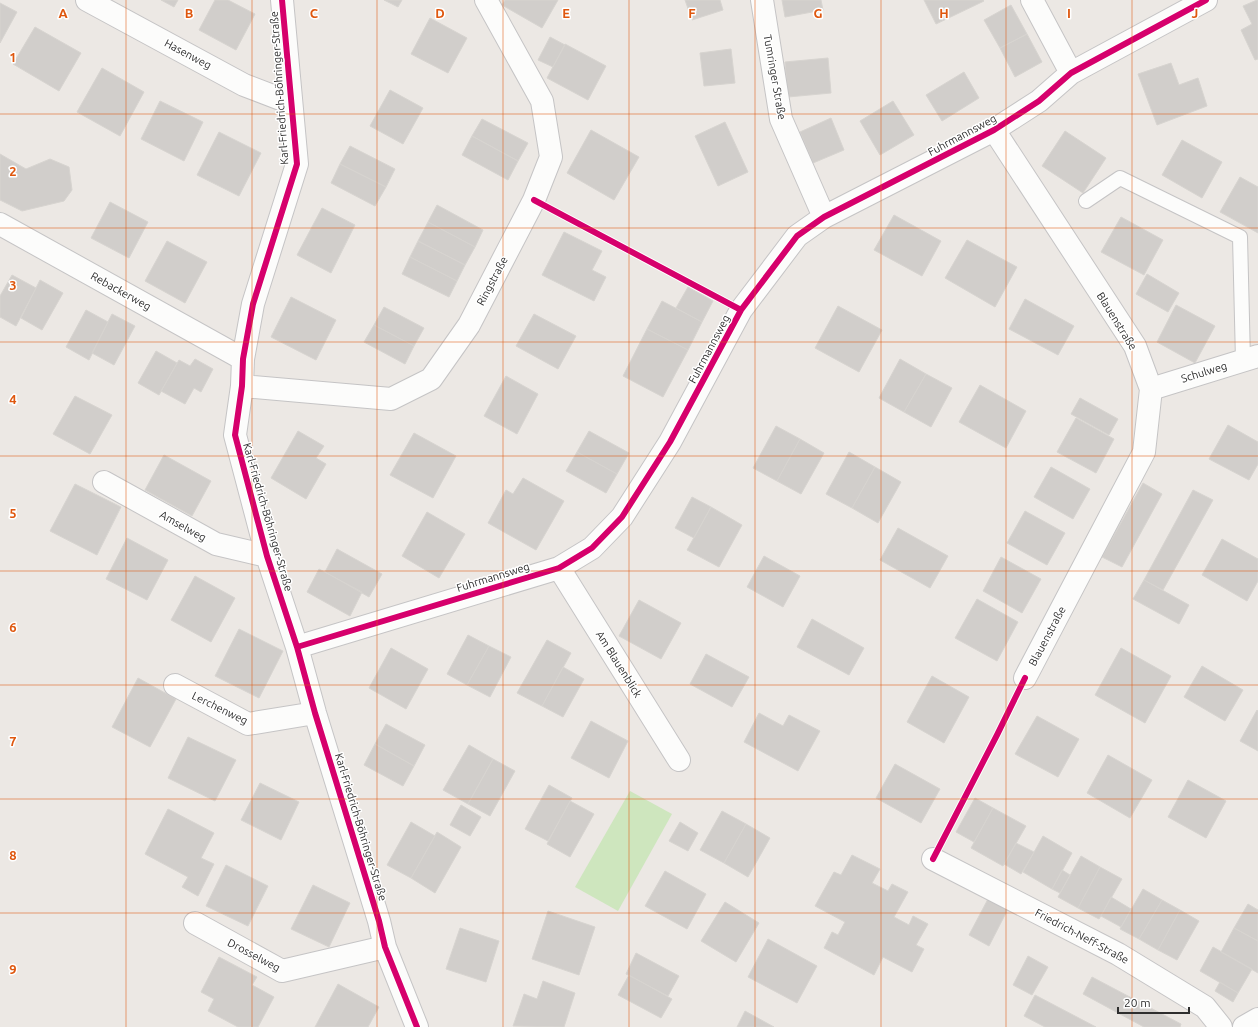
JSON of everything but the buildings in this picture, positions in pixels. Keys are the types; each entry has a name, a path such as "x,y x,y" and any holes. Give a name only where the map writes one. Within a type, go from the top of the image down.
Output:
{"street":[{"name":"Hasenweg","path":"87,0 244,85 291,103"},
{"name":"Karl-Friedrich-Böhringer-Straße","path":"282,0 297,164 253,304 243,358 242,386 235,435 267,556 297,647 315,713 386,947 416,1027"},
{"name":"Ringstraße","path":"242,386 391,399 431,379 469,325 534,200 552,157 542,101 486,0"},
{"name":"Tumringer Straße","path":"762,0 781,119 824,217"},
{"path":"1032,0 1071,73"},
{"name":"Fuhrmannsweg","path":"297,647 559,568 592,548 622,517 670,442 741,310 797,236 824,217 994,130 1039,101 1071,73 1206,0"},
{"name":"Blauenstraße","path":"994,130 1135,346 1151,389 1144,452 1025,678"},
{"name":"Rebackerweg","path":"0,224 243,358"},
{"name":"Schulweg","path":"1151,389 1251,358"},
{"name":"Amselweg","path":"104,482 216,544 267,556"},
{"name":"Am Blauenblick","path":"559,568 679,760"},
{"name":"Lerchenweg","path":"174,685 248,724 315,713"},
{"name":"Friedrich-Neff-Straße","path":"933,859 1118,954 1205,1007 1221,1027"},
{"name":"Drosselweg","path":"195,923 282,971 386,947"},
{"path":"1244,1027 1258,1020"}],"lane":[{"path":"1086,202 1120,178 1240,237 1251,358"}],"green space":[{"path":"630,791 672,814 618,911 575,887"}],"cycle path":[{"path":"282,0 297,164 253,304 243,359 242,386 235,435 267,556 297,647 315,713 379,921 385,947 417,1027"},
{"path":"297,647 559,568 592,548 622,517 670,442 741,310 797,236 824,217 994,130 1039,101 1071,73 1206,0"},
{"path":"534,200 741,310"},
{"path":"933,859 1025,678"}]}
